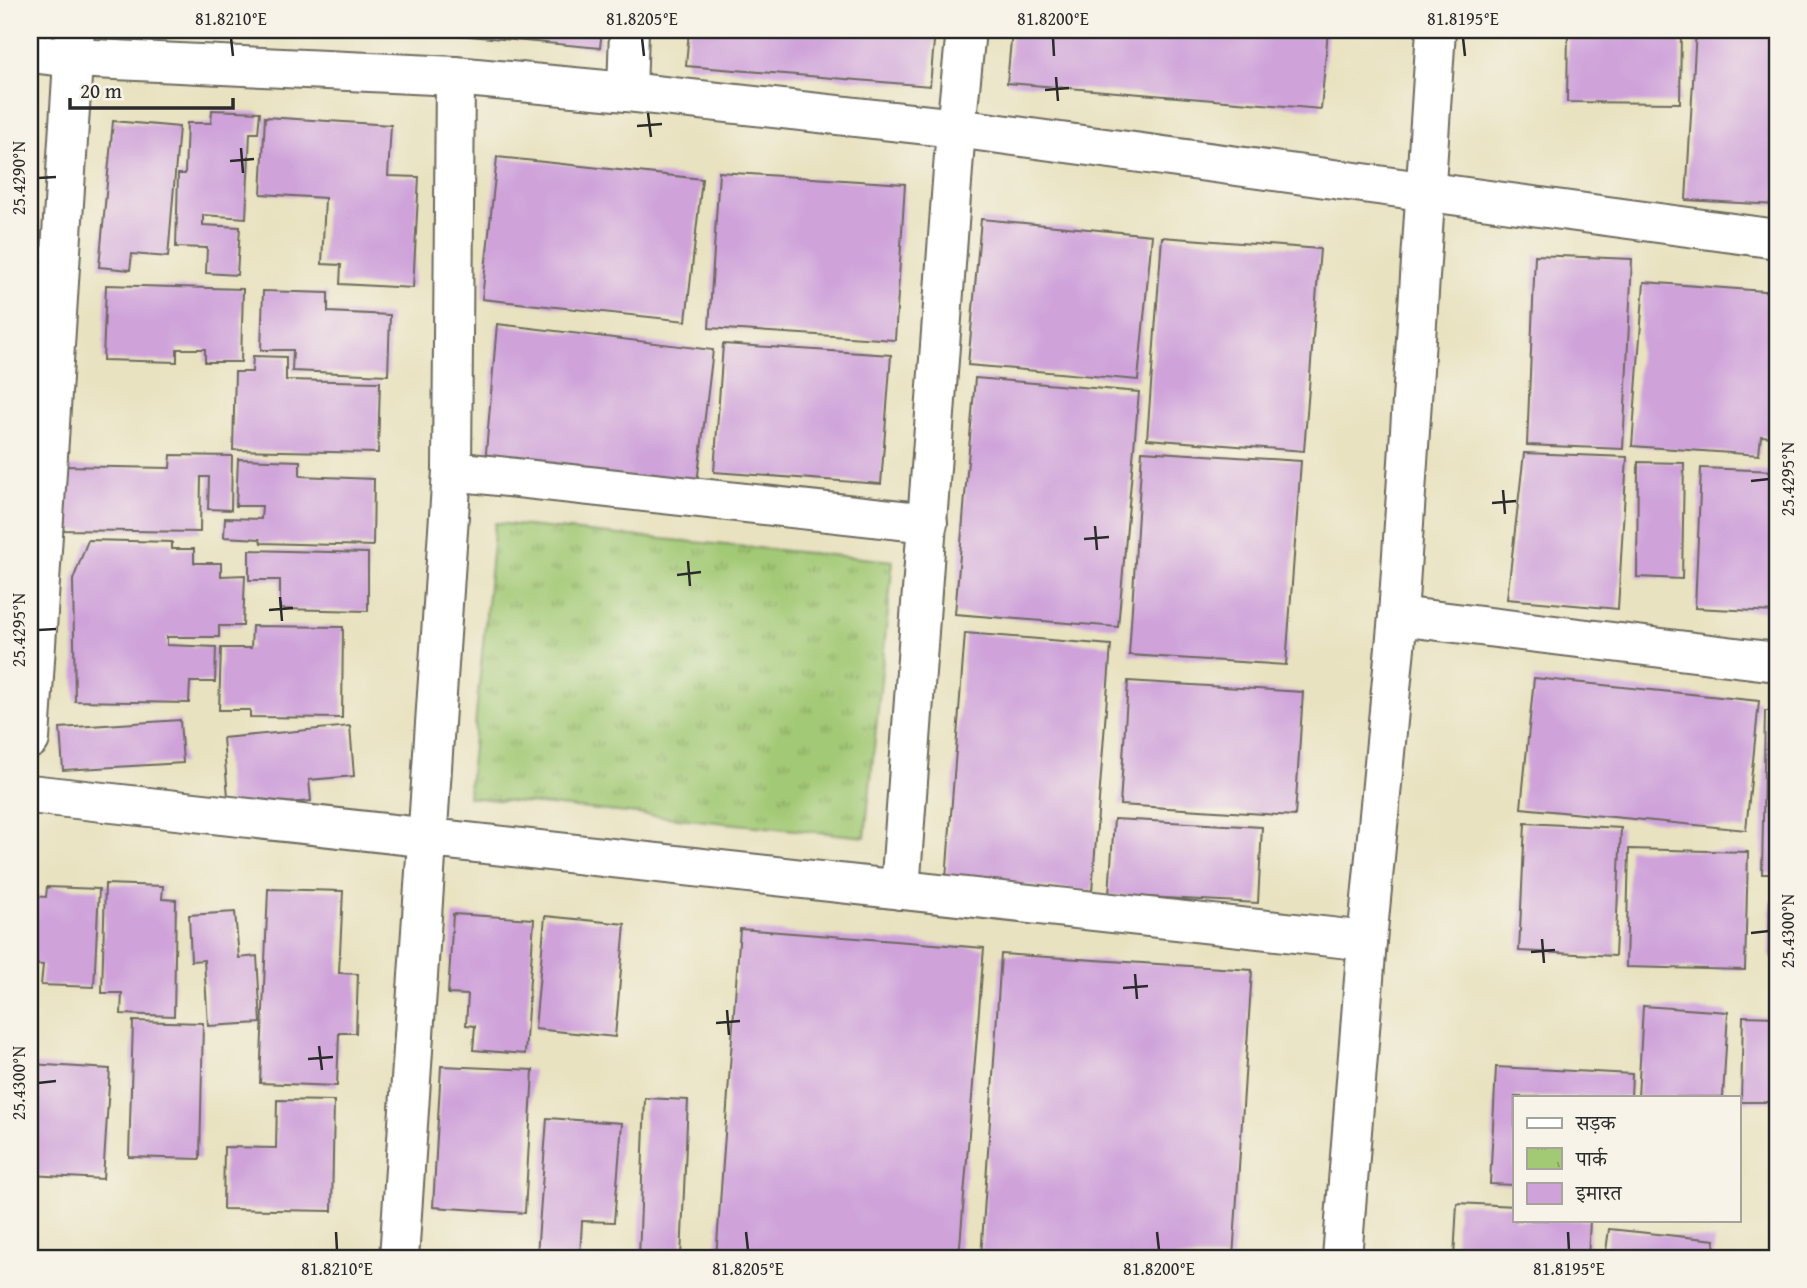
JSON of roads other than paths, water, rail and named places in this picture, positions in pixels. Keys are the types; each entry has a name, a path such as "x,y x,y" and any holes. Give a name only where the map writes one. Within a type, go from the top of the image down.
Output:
{"street":[{"path":"627,92 629,30"},
{"path":"900,890 956,128 966,30"},
{"path":"1342,1258 1367,941 1398,616 1436,30"},
{"path":"30,53 74,44 627,92 956,128 1777,239"},
{"path":"30,739 74,44"},
{"path":"399,1258 452,471 455,76"},
{"path":"452,471 928,523"},
{"path":"1398,616 1777,662"},
{"path":"30,794 1367,941"}]}
